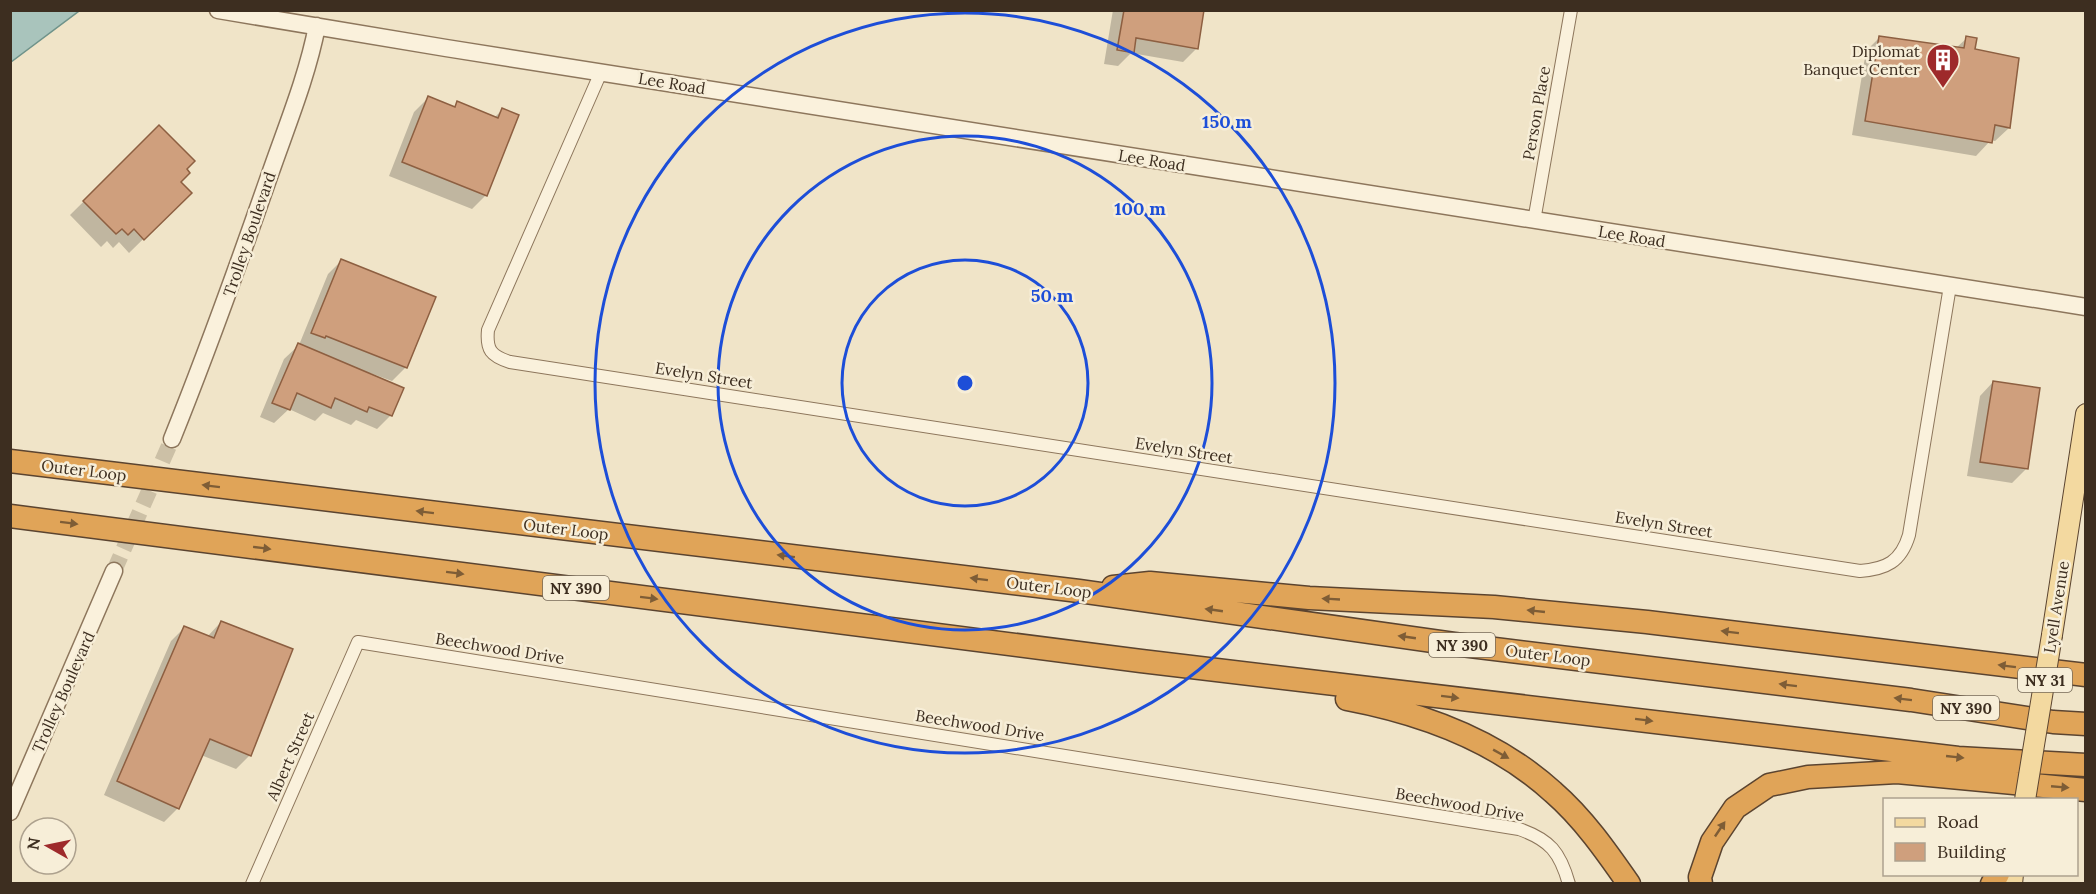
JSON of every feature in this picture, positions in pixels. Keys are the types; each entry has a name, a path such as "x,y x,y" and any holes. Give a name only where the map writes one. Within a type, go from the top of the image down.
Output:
{"highway":[{"name":"Outer Loop","path":"10,461 1079,591 1454,644 1911,700 2053,722 2085,724"},
{"name":"NY 390","path":"10,516 1142,661 1958,758 2085,765"},
{"path":"1079,591 1150,583 1309,598 1494,607 1670,625 2085,675"},
{"path":"1142,661 1393,708 1454,730 1506,756 1553,792 1606,850 1629,884"},
{"path":"1855,745 1897,772"},
{"path":"1701,884 1700,877 1712,842 1734,808 1769,785 1808,777 1897,772 2085,790"}],"main road":[{"name":"Lyell Avenue","path":"2025,798 2085,414"}],"street":[{"name":"Lee Road","path":"219,10 2085,307"},
{"name":"Person Place","path":"1534,221 1571,10"},
{"name":"Trolley Boulevard","path":"172,439 253,222 305,73 317,26"},
{"name":"Evelyn Street","path":"601,72 488,330 487,342 490,351 499,358 522,364 1860,571 1878,570 1898,559 1905,549 1950,286"},
{"name":"Trolley Boulevard","path":"10,813 114,572"},
{"name":"Albert Street","path":"252,884 358,642"},
{"name":"Beechwood Drive","path":"358,642 1519,829 1538,836 1554,849 1565,869 1569,884"}],"water":[{"path":"11,10 79,10 79,11 11,62"}],"building":[{"path":"1124,10 1204,10 1198,49 1136,38 1134,53 1117,50"},
{"name":"Diplomat Banquet Center","path":"1879,36 1964,48 1966,36 1977,38 1975,49 2019,58 2010,128 1995,125 1992,143 1865,121"},
{"path":"428,96 455,107 457,101 498,118 502,108 519,115 487,196 402,162"},
{"path":"159,125 195,161 187,169 190,173 181,182 192,193 144,240 134,229 128,235 122,229 116,234 83,201"},
{"path":"341,259 436,297 407,368 326,336 325,338 311,333"},
{"path":"298,343 404,388 392,416 369,407 367,412 335,398 331,408 297,393 290,410 272,403"},
{"path":"1993,381 2040,388 2028,469 1980,462"},
{"path":"221,621 293,649 251,756 210,739 179,809 117,781 184,626 214,638"}],"tunnel":[{"path":"114,571 172,439"}],"place":[{"name":"Diplomat Banquet Center","path":"1943,89"}]}
